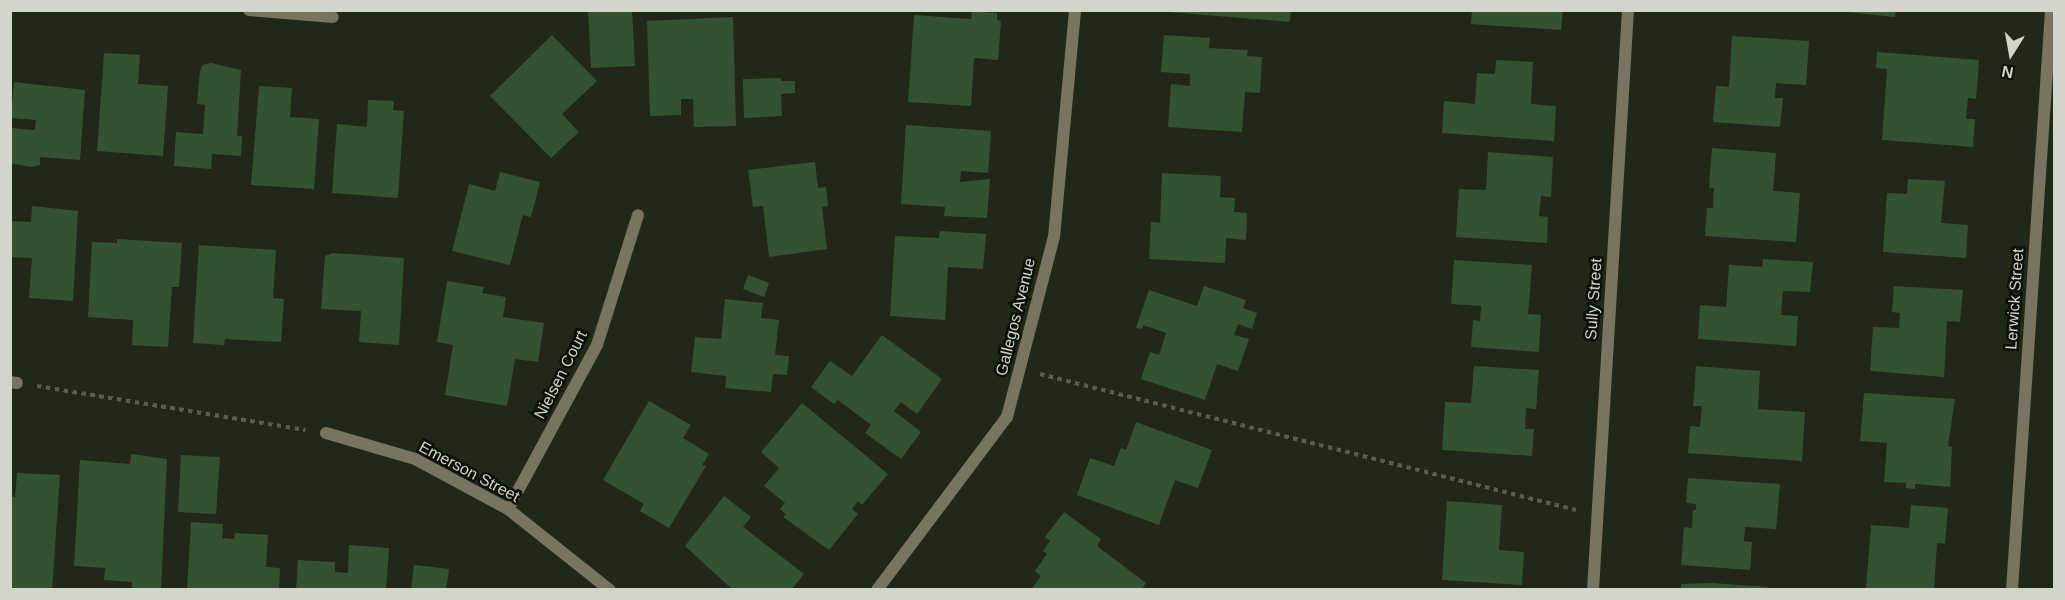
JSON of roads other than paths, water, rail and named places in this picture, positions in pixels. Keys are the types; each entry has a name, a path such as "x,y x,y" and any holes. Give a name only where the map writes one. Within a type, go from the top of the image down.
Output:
{"street":[{"path":"249,10 333,17"},
{"name":"Gallegos Avenue","path":"878,590 1007,417 1054,237 1076,10"},
{"name":"Sully Street","path":"1593,590 1628,10"},
{"name":"Lerwick Street","path":"2012,590 2052,17"},
{"name":"Nielsen Court","path":"508,509 597,345 638,215"},
{"name":"Emerson Street","path":"326,434 415,459 508,509 610,590"}]}
